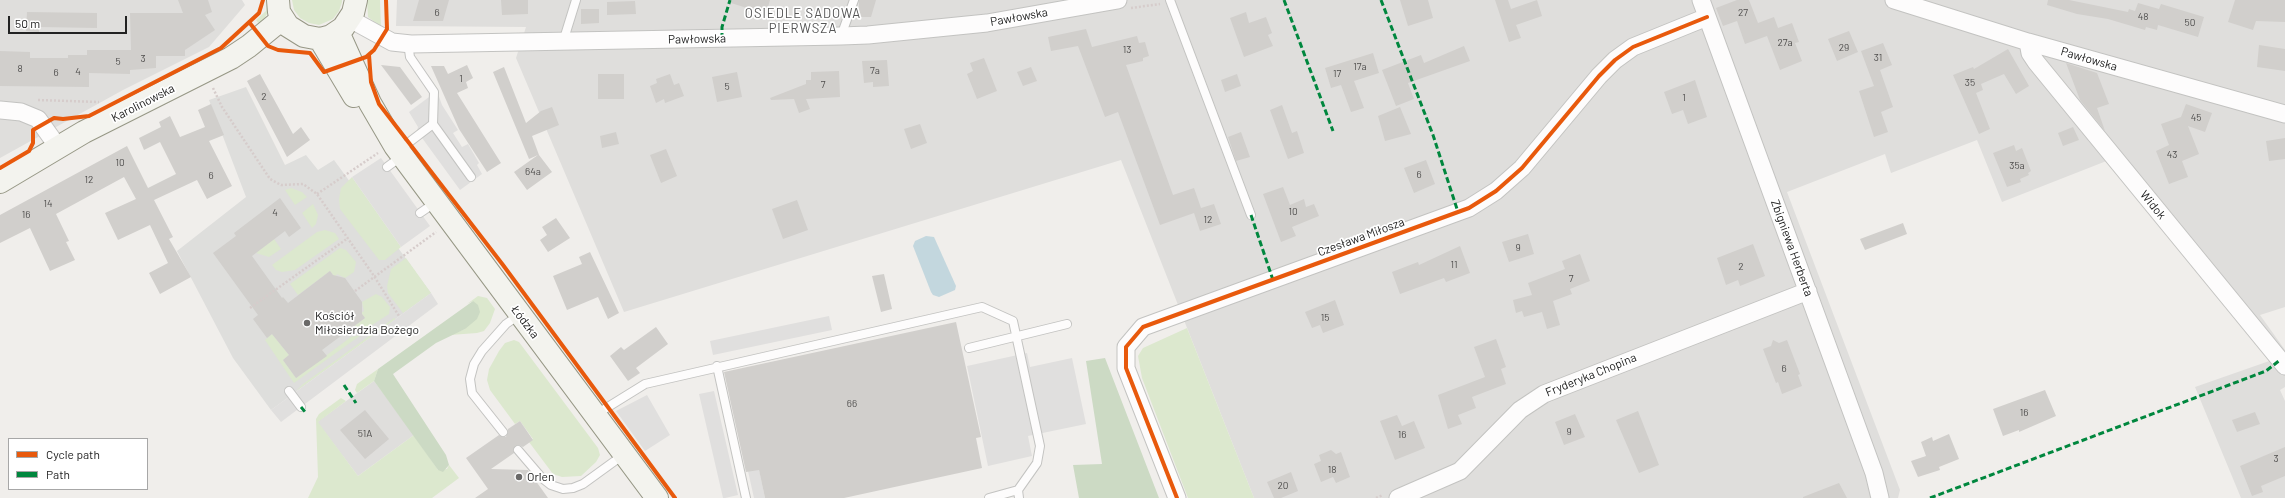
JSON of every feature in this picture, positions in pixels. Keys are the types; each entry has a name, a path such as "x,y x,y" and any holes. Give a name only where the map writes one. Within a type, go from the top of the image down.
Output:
{"main road":[{"path":"280,9 295,32 304,36 341,22"},
{"name":"Karolinowska","path":"0,182 58,147 205,71 249,46 280,9"},
{"name":"Łódzka","path":"341,22 354,96 386,139 393,154 428,207 451,221 624,455 650,495"}],"street":[{"name":"Pawłowska","path":"341,22 388,40 408,44 842,36 868,35 987,23 1118,0"},
{"name":"Zbigniewa Herberta","path":"1701,0 1874,473 1880,498"},
{"name":"Pawłowska","path":"1894,0 2028,42 2285,114"},
{"name":"Czesława Miłosza","path":"1177,498 1126,368 1126,347 1143,327 1469,208 1496,190 1522,168 1599,76 1615,60 1633,47 1707,16"},
{"name":"Widok","path":"2028,42 2030,53 2036,62 2285,366"},
{"path":"0,110 21,112 38,119 58,147"},
{"name":"Fryderyka Chopina","path":"1398,498 1460,471 1520,410 1544,394 1808,291"}],"lane":[{"path":"563,42 576,0"},
{"path":"842,36 854,0"},
{"path":"1170,0 1251,215"},
{"path":"408,44 410,57 434,92 433,124 470,177"},
{"path":"393,154 433,124"},
{"path":"594,415 646,384 717,366 982,307 1012,321 1040,446 1037,463 1018,494 989,498"},
{"path":"503,432 472,393 470,379 474,364 482,351 506,324 520,315"},
{"path":"968,348 1067,324"},
{"path":"717,366 746,498"},
{"path":"289,391 301,407"},
{"path":"518,450 542,478 551,485 563,489 573,488 583,484 624,455"}],"path":[{"path":"205,71 222,107 270,179 281,185 303,184 317,194 374,276 399,316"},
{"path":"30,100 106,103"},
{"path":"317,194 393,154"},
{"path":"354,291 451,221"},
{"path":"250,308 348,238"}],"shaded area":[{"path":"0,0 242,0 245,5 209,47 123,90 0,158"},
{"path":"397,0 2285,0 2285,307 2260,315 2285,350 2285,387 2280,390 2285,401 2285,498 2241,498 2195,387 2275,359 2109,160 2002,202 1977,140 1891,173 1885,154 1787,192 1900,490 1898,498 1254,498 1121,160 624,312 516,58 526,27 396,26"},
{"path":"246,87 285,165 306,155 318,170 334,160 431,293 271,410 233,358 177,251 246,197 209,100"},
{"path":"437,91 442,105 458,130 453,133 462,147 468,144 479,163 477,165 482,174 460,190 417,131 418,127 409,112"},
{"path":"381,158 430,226 401,247 352,177"},
{"path":"926,236 934,237 956,286 955,290 939,297 933,295 931,292 913,246 915,241"},
{"path":"431,293 438,304 281,422 271,410"},
{"path":"829,316 832,330 713,355 710,341"},
{"path":"1027,353 1030,367 1072,358 1086,424 1028,436 1032,456 988,466 967,366"},
{"path":"374,381 414,435 358,476 317,422"},
{"path":"714,391 738,495 725,498 723,498 699,394"},
{"path":"647,395 670,435 645,451 616,411"},
{"path":"759,469 765,498 754,498 748,471"}],"green space":[{"path":"267,0 267,14 260,25 256,20 266,11"},
{"path":"292,0 342,0 342,2 339,11 333,19 319,25 309,23 300,18 294,10"},
{"path":"367,0 380,0 381,27 368,17"},
{"path":"352,177 401,247 385,260 379,260 340,209 339,199 341,188"},
{"path":"291,188 302,192 307,197 295,205 285,190"},
{"path":"313,204 318,215 316,224 312,228 302,213"},
{"path":"325,230 335,233 339,239 295,270 282,272 276,270 272,265 317,232"},
{"path":"274,239 281,249 269,257 256,253"},
{"path":"340,248 346,250 356,262 354,272 345,278 337,274 335,277 330,271 298,295 290,284"},
{"path":"406,258 431,293 403,313 388,293 387,286 391,269"},
{"path":"376,294 382,297 390,307 389,314 369,327 353,327 365,318 361,313 364,311 362,302"},
{"path":"478,296 487,298 495,309 490,323 484,331 450,335 465,329 473,301 467,304"},
{"path":"473,301 478,305 480,312 477,319 465,329 436,343 393,374 446,455 449,465 443,472 438,470 374,381 378,369"},
{"path":"394,318 396,319 296,391 303,384"},
{"path":"1187,328 1254,498 1188,498 1142,378 1138,356 1143,348"},
{"path":"272,334 289,355 283,360 296,378 351,337 361,335 294,383 265,340"},
{"path":"514,340 519,342 598,448 600,455 596,462 581,476 562,477 553,474 529,442 533,439 520,421 515,424 490,390 487,380 489,369 505,343"},
{"path":"1105,358 1159,498 1079,498 1073,465 1102,464 1086,361"},
{"path":"378,369 374,381 357,393 355,390 357,384"},
{"path":"341,398 346,401 318,422 358,476 414,435 438,470 447,469 449,465 459,478 432,498 308,498 318,477 316,419 319,414"}],"building":[{"path":"178,0 208,0 212,12 205,15 215,30 185,50 185,56 156,56 156,68 130,70 130,74 89,73 89,87 0,86 0,51 30,52 30,58 68,58 68,55 87,55 87,50 131,50 130,13 183,13"},
{"path":"419,0 449,0 443,21 413,21"},
{"path":"501,0 528,0 528,14 502,15"},
{"path":"731,0 770,0 766,14 731,3"},
{"path":"859,0 876,0 871,17 859,17"},
{"path":"1400,0 1428,0 1433,18 1408,26"},
{"path":"1495,0 1508,0 1511,9 1537,0 1542,16 1516,25 1521,38 1509,42"},
{"path":"1737,0 1749,0 1758,23 1774,17 1778,28 1792,23 1799,42 1795,43 1802,61 1780,70 1767,36 1745,44 1737,21 1723,26 1716,8"},
{"path":"2048,0 2069,0 2128,12 2129,9 2135,11 2138,3 2159,9 2161,4 2204,17 2198,37 2158,25 2157,30 2146,27 2145,30 2108,19 2077,14 2047,5"},
{"path":"2235,0 2285,0 2285,22 2256,21 2253,30 2228,22"},
{"path":"635,1 636,14 607,15 607,2"},
{"path":"581,9 599,9 599,23 581,24"},
{"path":"27,12 97,13 97,28 39,27 39,32 26,31"},
{"path":"1246,12 1249,23 1266,17 1272,33 1268,35 1273,46 1244,57 1230,18"},
{"path":"1086,29 1092,47 1137,36 1139,43 1145,42 1149,56 1143,58 1143,61 1126,65 1173,195 1194,188 1201,208 1214,204 1221,224 1200,231 1194,213 1160,225 1118,112 1105,117 1078,46 1051,51 1048,37"},
{"path":"1849,31 1858,52 1837,61 1828,39"},
{"path":"1883,43 1892,65 1880,70 1893,107 1881,112 1888,132 1874,137 1859,91 1874,86 1861,51"},
{"path":"2259,45 2285,49 2285,71 2257,67"},
{"path":"1464,46 1470,61 1408,83 1414,99 1396,106 1382,70 1421,55 1424,63"},
{"path":"2008,49 2029,86 2016,94 2004,74 1981,84 1983,90 1976,93 1990,129 1979,134 1953,75 1973,67 1974,69"},
{"path":"1373,53 1379,73 1354,81 1364,108 1351,112 1341,85 1331,88 1325,68"},
{"path":"984,58 997,91 977,99 967,74 973,71 970,63"},
{"path":"887,60 889,86 873,87 873,82 864,83 862,61"},
{"path":"2066,63 2097,73 2109,104 2097,108 2105,131 2080,100"},
{"path":"381,65 400,67 422,97 411,105"},
{"path":"467,65 473,78 466,82 468,88 457,93 501,163 487,172 459,129 431,66 444,66 448,74"},
{"path":"504,67 526,123 541,111 552,107 559,125 532,136 539,155 552,172 527,190 514,172 538,155 529,159 493,72"},
{"path":"1031,67 1037,81 1023,86 1017,72"},
{"path":"839,71 840,97 806,99 810,109 799,113 794,99 771,100 770,98 806,84 806,80 811,80 811,72"},
{"path":"737,72 742,97 717,102 712,77"},
{"path":"260,74 293,134 301,127 310,140 287,157 247,81"},
{"path":"598,74 624,74 624,99 598,99"},
{"path":"670,74 674,85 679,83 684,96 665,103 664,99 656,103 650,86 657,83 656,79"},
{"path":"1237,74 1241,86 1225,92 1221,80"},
{"path":"1695,80 1707,117 1688,124 1683,110 1672,114 1664,92"},
{"path":"211,104 224,135 209,141 232,186 207,199 197,180 154,200 173,237 169,239 191,277 160,294 149,273 168,263 150,225 118,240 105,213 136,199 124,177 56,214 69,241 66,242 75,260 50,271 30,228 0,243 0,215 127,146 148,188 176,174 160,142 144,150 139,138 161,127 159,122 170,116 180,137 205,127 198,110"},
{"path":"2186,104 2212,113 2205,132 2188,126 2199,154 2182,161 2188,177 2169,184 2156,151 2169,145 2161,124 2181,117"},
{"path":"1282,105 1292,133 1297,131 1304,153 1288,159 1270,110"},
{"path":"1400,107 1411,134 1385,141 1378,116"},
{"path":"920,124 927,143 911,149 904,129"},
{"path":"2073,127 2079,140 2063,146 2058,133"},
{"path":"616,132 619,144 602,148 600,136"},
{"path":"1241,132 1250,157 1236,161 1228,137"},
{"path":"2285,138 2285,159 2269,161 2266,141"},
{"path":"2014,145 2016,151 2022,148 2031,171 2028,173 2029,175 2020,179 2021,182 2007,187 1993,153"},
{"path":"666,149 677,176 661,183 650,155"},
{"path":"1426,160 1435,184 1414,193 1404,168"},
{"path":"1283,187 1290,205 1304,199 1306,207 1314,204 1319,216 1292,227 1296,236 1281,242 1263,194"},
{"path":"280,198 301,228 289,237 285,231 252,256 282,298 283,297 288,303 330,271 333,275 345,278 362,302 362,314 365,318 322,350 327,356 296,378 283,360 289,355 272,334 267,338 253,319 258,315 213,253 236,236 234,233"},
{"path":"797,200 808,230 783,239 772,209"},
{"path":"556,218 570,238 548,252 540,240 547,235 542,227"},
{"path":"1903,223 1907,234 1865,250 1860,239"},
{"path":"1528,234 1534,254 1509,262 1502,242"},
{"path":"1753,244 1765,276 1740,286 1738,280 1726,285 1717,258"},
{"path":"1460,246 1470,273 1446,282 1444,278 1400,294 1392,272 1418,262 1419,265"},
{"path":"590,252 619,313 608,319 598,297 567,310 553,276 582,264 579,257"},
{"path":"1580,254 1590,281 1570,289 1572,294 1553,301 1560,325 1547,329 1542,312 1524,317 1522,311 1516,313 1513,300 1532,295 1528,283 1565,269 1562,261"},
{"path":"884,274 892,309 881,312 872,276"},
{"path":"1335,300 1344,325 1323,333 1320,325 1312,328 1305,312"},
{"path":"956,322 981,437 976,438 982,468 844,498 765,498 759,470 746,472 724,372"},
{"path":"656,327 668,344 636,368 640,373 628,381 610,356 621,347 624,350"},
{"path":"1496,339 1506,367 1501,369 1506,384 1472,397 1476,408 1458,415 1462,424 1448,429 1438,395 1485,377 1474,347"},
{"path":"1773,340 1779,343 1787,340 1800,374 1798,375 1802,386 1782,394 1778,382 1776,383 1763,349 1771,346"},
{"path":"2045,390 2056,416 2019,432 2019,430 2003,436 1993,409"},
{"path":"365,410 389,439 365,459 340,430"},
{"path":"1638,411 1659,465 1639,473 1616,420"},
{"path":"2255,412 2260,424 2237,432 2232,420"},
{"path":"1575,414 1585,437 1564,445 1555,422"},
{"path":"1397,415 1402,426 1414,421 1425,448 1395,460 1380,421"},
{"path":"520,421 533,440 523,447 519,445 515,446 514,453 491,469 528,470 548,498 475,498 488,489 466,458 499,435 506,437 508,429"},
{"path":"1949,434 1959,459 1939,467 1940,470 1918,477 1911,461 1926,456 1921,442 1932,437 1933,441"},
{"path":"2285,447 2285,476 2261,486 2263,492 2252,496 2240,466"},
{"path":"1331,450 1336,454 1341,452 1350,477 1336,483 1333,477 1321,482 1314,464 1321,461 1319,455"},
{"path":"1291,472 1298,491 1281,498 1274,498 1267,482"},
{"path":"1839,483 1847,498 1803,498 1803,497"}],"marked path":[{"path":"722,39 722,27 730,0"},
{"path":"1284,0 1333,131"},
{"path":"1381,0 1433,135 1458,212"},
{"path":"1251,215 1273,280"},
{"path":"1930,498 2266,371 2280,360"},
{"path":"344,385 356,403"},
{"path":"301,407 306,413"}],"cycle path":[{"path":"0,168 29,151 33,143 33,130 54,118 63,119 89,116 221,48 259,13 263,0"},
{"path":"249,22 268,46 278,50 310,53 324,72 366,57 374,50 387,29 386,0"},
{"path":"1177,498 1126,368 1126,347 1143,327 1469,208 1496,191 1522,168 1599,76 1615,60 1633,47 1707,17"},
{"path":"369,55 371,82 379,104 503,265 675,498"}],"place":[{"name":"Kościół Miłosierdzia Bożego","path":"307,323"},
{"name":"Orlen","path":"519,477"}],"district":[{"name":"OSIEDLE SADOWA PIERWSZA","path":"803,22"}]}
